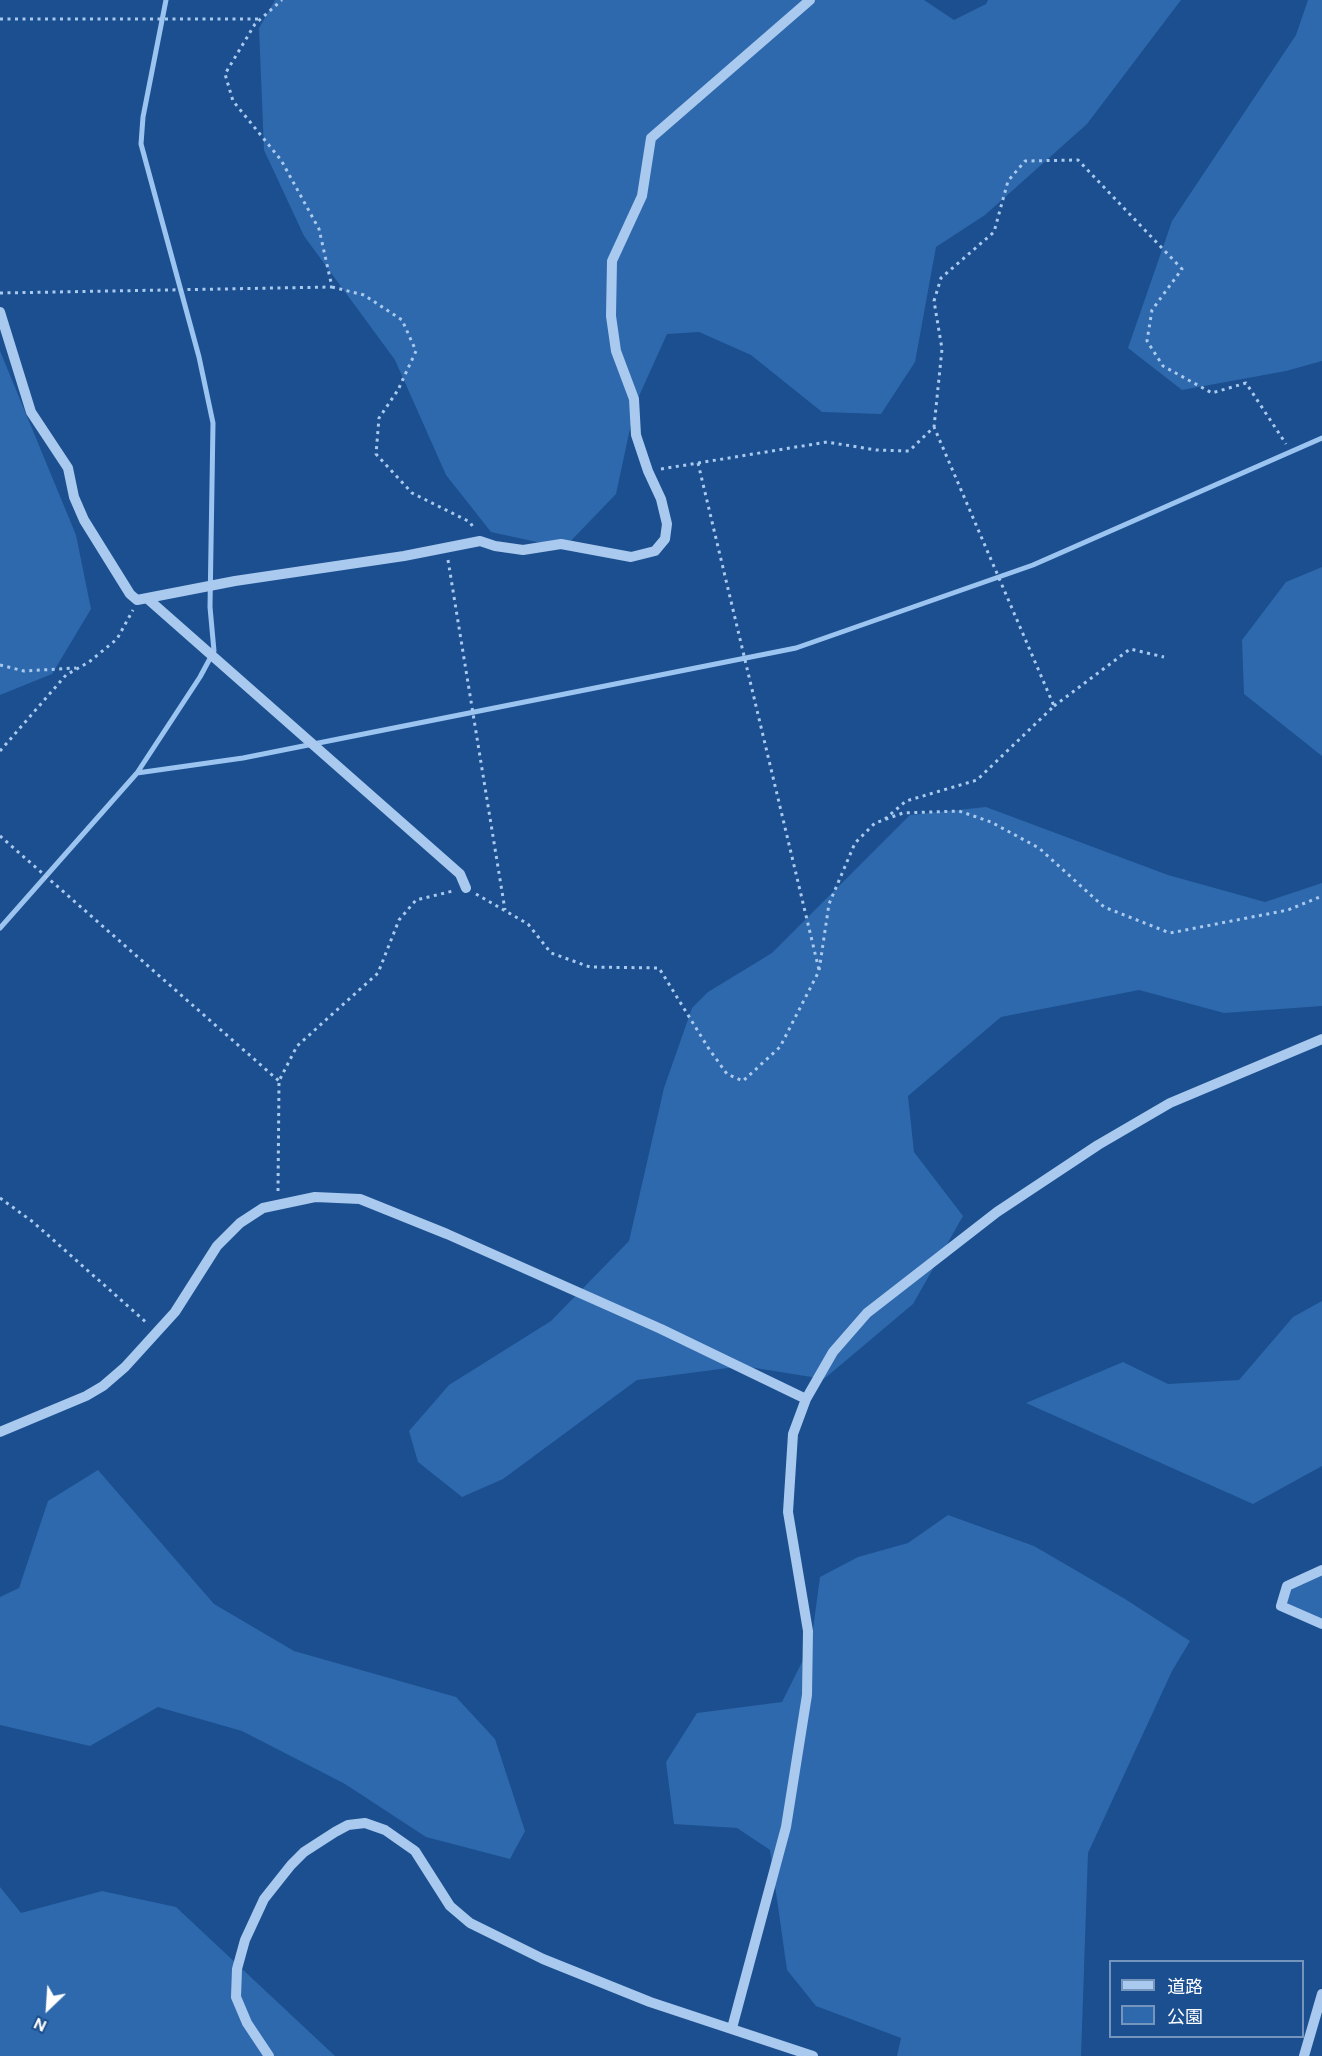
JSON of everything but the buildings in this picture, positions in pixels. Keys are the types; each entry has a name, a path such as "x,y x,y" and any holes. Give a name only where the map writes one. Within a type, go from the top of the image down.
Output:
{"street":[{"path":"0,312 31,412 68,468 75,497 84,520 130,594 137,600 149,600 235,581 480,541 495,546 523,550 561,544 631,557 655,551 664,539 666,524 662,499 648,471 636,435 634,399 616,351 611,316 612,261 642,196 651,138 810,0"},
{"path":"149,600 460,874 466,888"},
{"path":"732,2028 786,1827 807,1695 808,1631 788,1512 793,1434 806,1399 833,1352 867,1313 997,1212 1098,1145 1170,1103 1322,1039"},
{"path":"0,1432 86,1396 103,1386 125,1367 175,1311 227,1234 252,1215 278,1203 315,1197 360,1199 447,1234 661,1329 806,1399"},
{"path":"1322,1570 1287,1586 1281,1606 1322,1624"},
{"path":"269,2056 247,2023 236,1997 237,1969 245,1940 264,1899 291,1865 328,1836 357,1824 372,1824 407,1845 422,1861 450,1906 470,1923 587,1978 650,2002 813,2056"},
{"path":"1304,2056 1322,1994"}],"path":[{"path":"282,0 261,19 225,74 233,101 281,160 319,229 332,287"},
{"path":"0,19 261,19"},
{"path":"1054,706 934,427 942,349 934,301 941,278 994,232 1008,181 1025,161 1078,160 1182,269 1152,310 1147,341 1163,366 1212,393 1246,383 1286,444"},
{"path":"0,293 332,287 364,295 402,320 416,351 398,390 379,418 376,454 412,493 470,522 480,541"},
{"path":"648,471 827,442 876,450 909,451 934,427"},
{"path":"698,463 819,971"},
{"path":"446,548 505,910"},
{"path":"0,751 66,675 117,639 129,620 137,600"},
{"path":"883,820 906,801 977,780 1054,706 1130,649 1164,657"},
{"path":"0,665 24,670 77,668"},
{"path":"278,1203 279,1081 297,1046 378,973 399,920 416,900 466,888 528,924 551,953 590,967 659,968 727,1074 743,1081 780,1047 819,971 829,904 855,843 875,823 903,813 928,810 959,811 991,822 1039,848 1104,907 1170,933 1288,910 1322,896"},
{"path":"0,836 279,1081"},
{"path":"0,1198 33,1222 157,1331"}],"green space":[{"path":"275,0 924,0 954,20 986,4 988,0 1181,0 1087,124 985,215 936,247 915,362 881,414 822,412 751,355 699,332 667,334 635,405 616,494 564,548 491,532 446,475 395,360 304,236 264,150 259,28"},
{"path":"1308,0 1322,0 1322,361 1286,371 1182,390 1128,348 1172,221 1296,35"},
{"path":"0,351 76,535 91,609 52,674 0,695"},
{"path":"1322,567 1322,756 1244,694 1242,640 1286,582"},
{"path":"986,807 1168,875 1265,902 1322,883 1322,1006 1224,1013 1139,990 1001,1017 908,1096 914,1152 963,1216 913,1304 824,1379 743,1366 637,1380 503,1479 462,1497 418,1462 409,1431 449,1385 551,1321 629,1241 664,1088 692,1008 708,992 772,953 910,815"},
{"path":"1322,1301 1322,1466 1253,1504 1026,1403 1123,1362 1168,1384 1239,1380 1293,1317"},
{"path":"98,1470 214,1604 294,1651 456,1697 495,1739 525,1831 510,1859 426,1837 345,1784 242,1731 158,1707 90,1746 0,1725 0,1597 19,1588 48,1501"},
{"path":"948,1515 1034,1546 1125,1599 1190,1641 1172,1671 1088,1853 1081,2056 897,2056 901,2038 816,2006 787,1970 770,1850 737,1828 674,1824 666,1762 697,1713 782,1702 811,1644 820,1577 858,1557 908,1543"},
{"path":"1322,1574 1322,1621 1284,1604 1289,1589"},
{"path":"0,1887 21,1913 102,1891 176,1907 335,2056 0,2056"}],"waterway":[{"path":"0,928 137,773 200,677 214,651 210,607 213,423 199,357 141,144 143,117 166,0"},
{"path":"137,773 243,758 796,648 1033,565 1322,438"}]}
